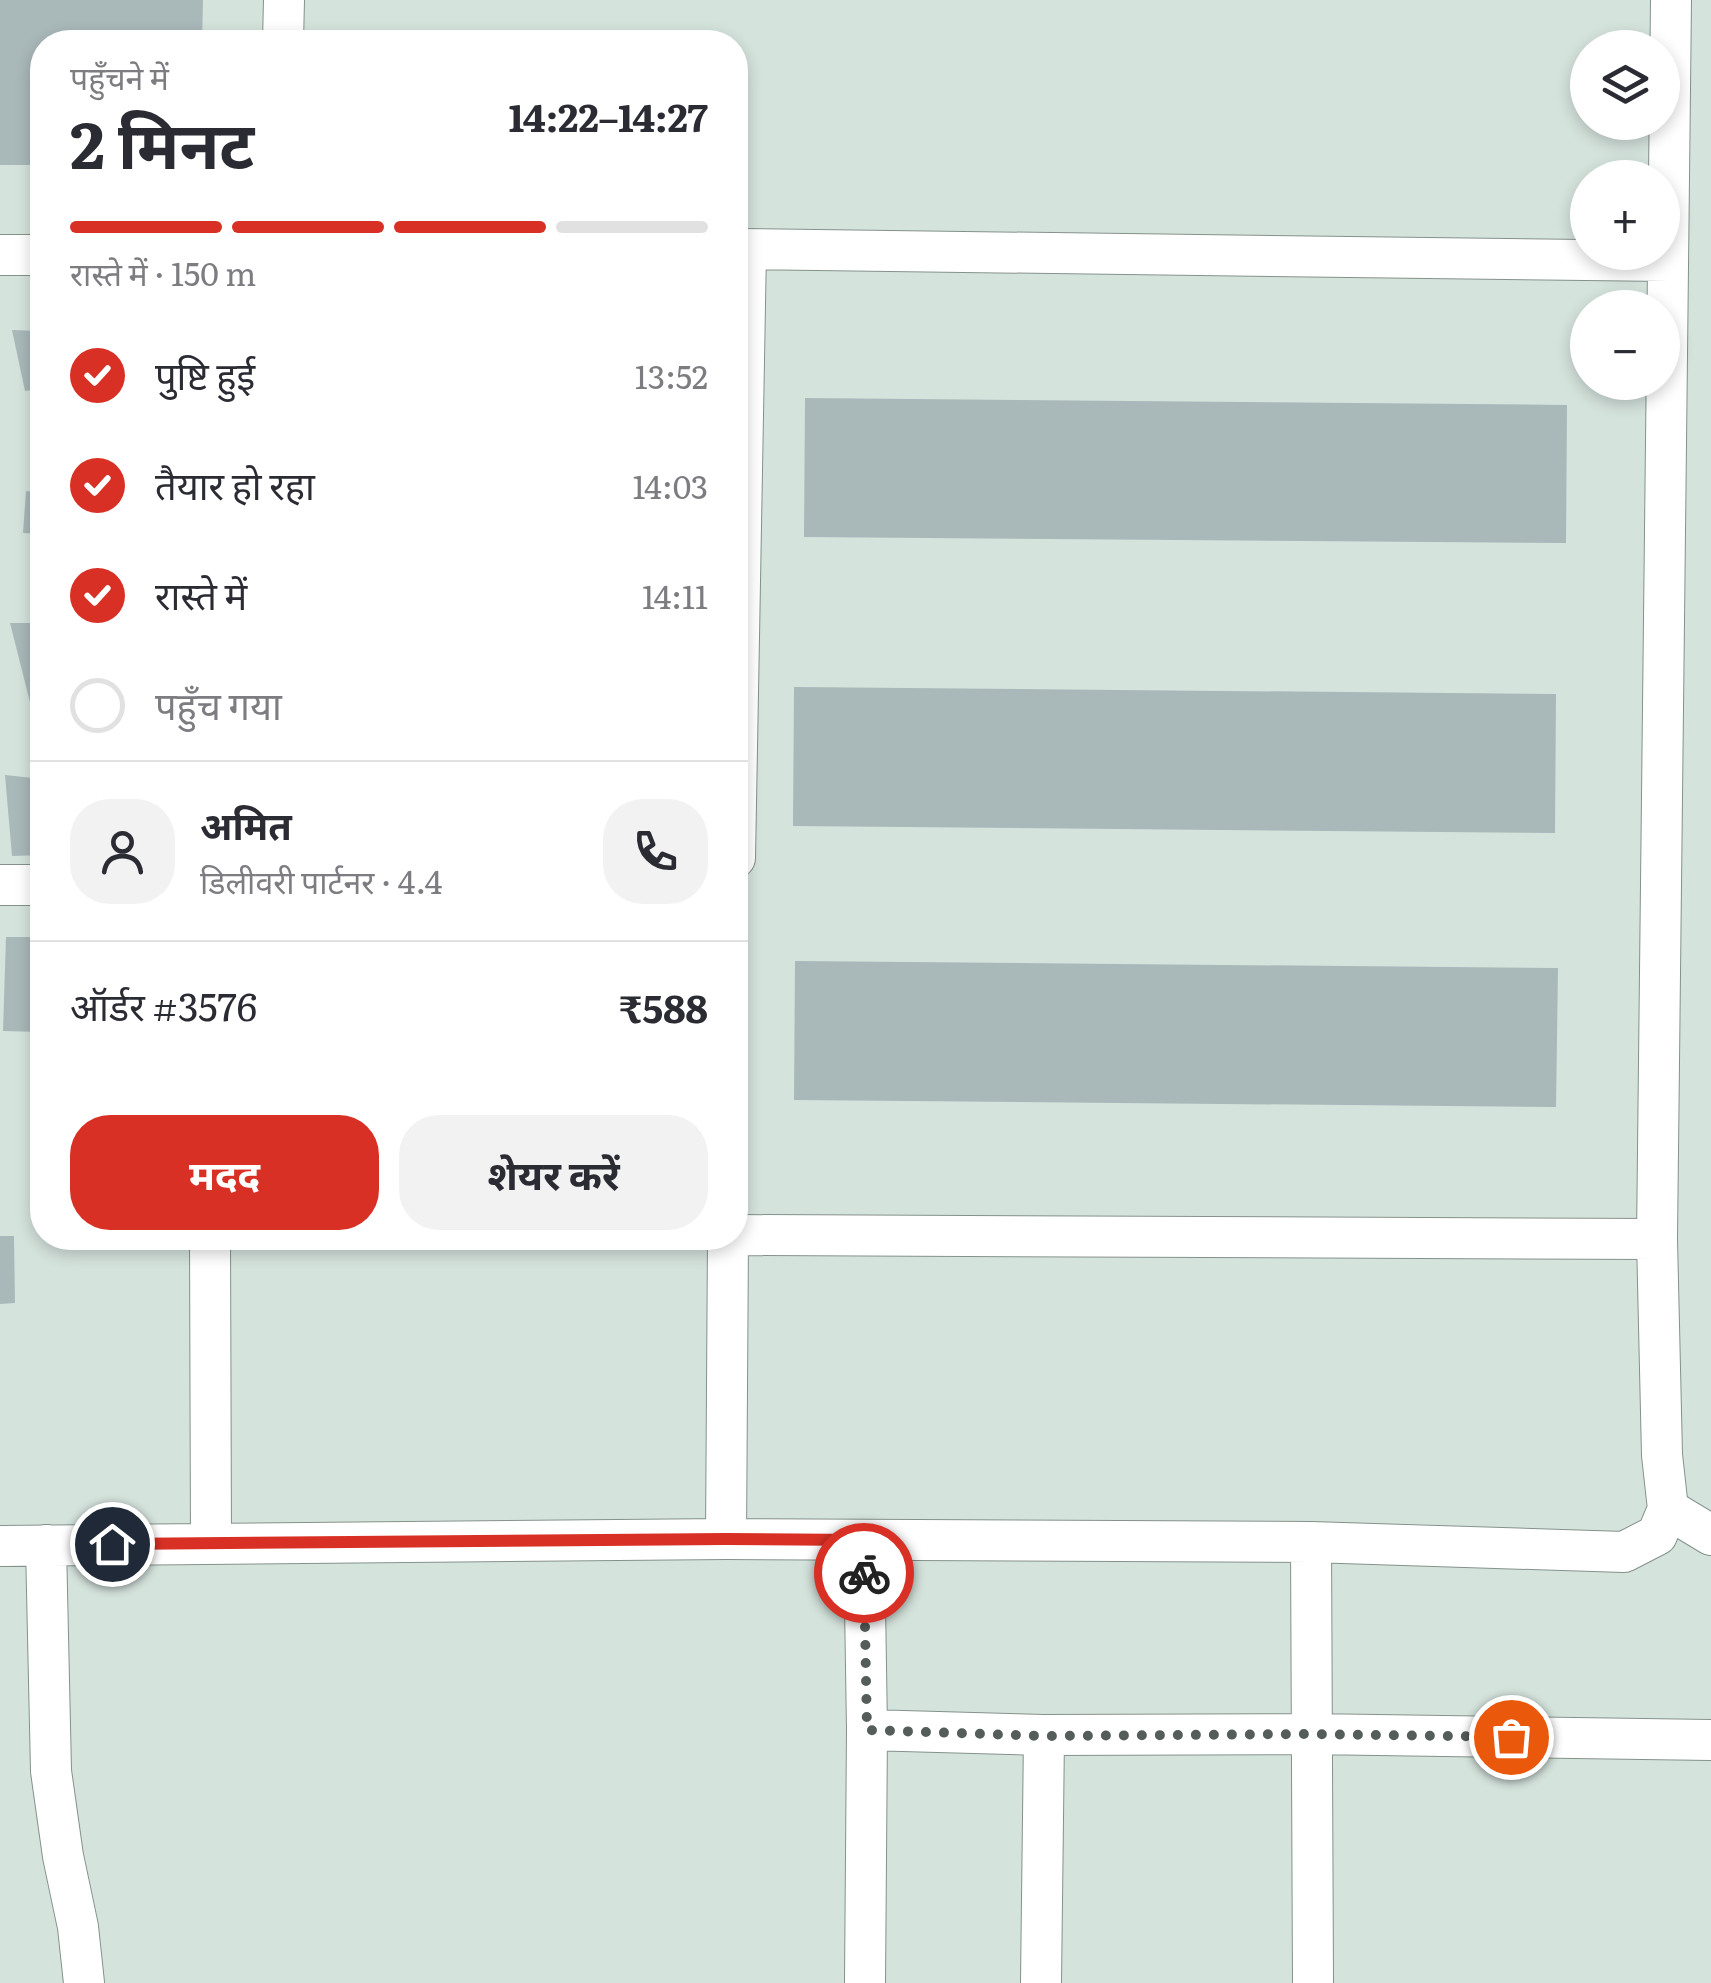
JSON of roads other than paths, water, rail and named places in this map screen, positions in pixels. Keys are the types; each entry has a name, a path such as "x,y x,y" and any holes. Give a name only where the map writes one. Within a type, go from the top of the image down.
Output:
{"street":[{"path":"283,30 284,0"},
{"path":"1669,160 1671,0"},
{"path":"748,249 1570,260"},
{"path":"0,255 30,255"},
{"path":"0,1546 726,1539 1311,1542 1624,1552 1657,1535 1668,1509 1662,1454 1656,1239 1668,270"},
{"path":"0,884 30,885"},
{"path":"748,1236 1656,1239"},
{"path":"210,1250 210,1544"},
{"path":"726,1539 732,1250"},
{"path":"1668,1509 1711,1535"},
{"path":"864,1540 865,1983"},
{"path":"1311,1542 1313,1983"},
{"path":"46,1545 51,1771 84,1983"},
{"path":"867,1730 1044,1736 1311,1734 1711,1740"},
{"path":"1042,1983 1044,1736"}]}
